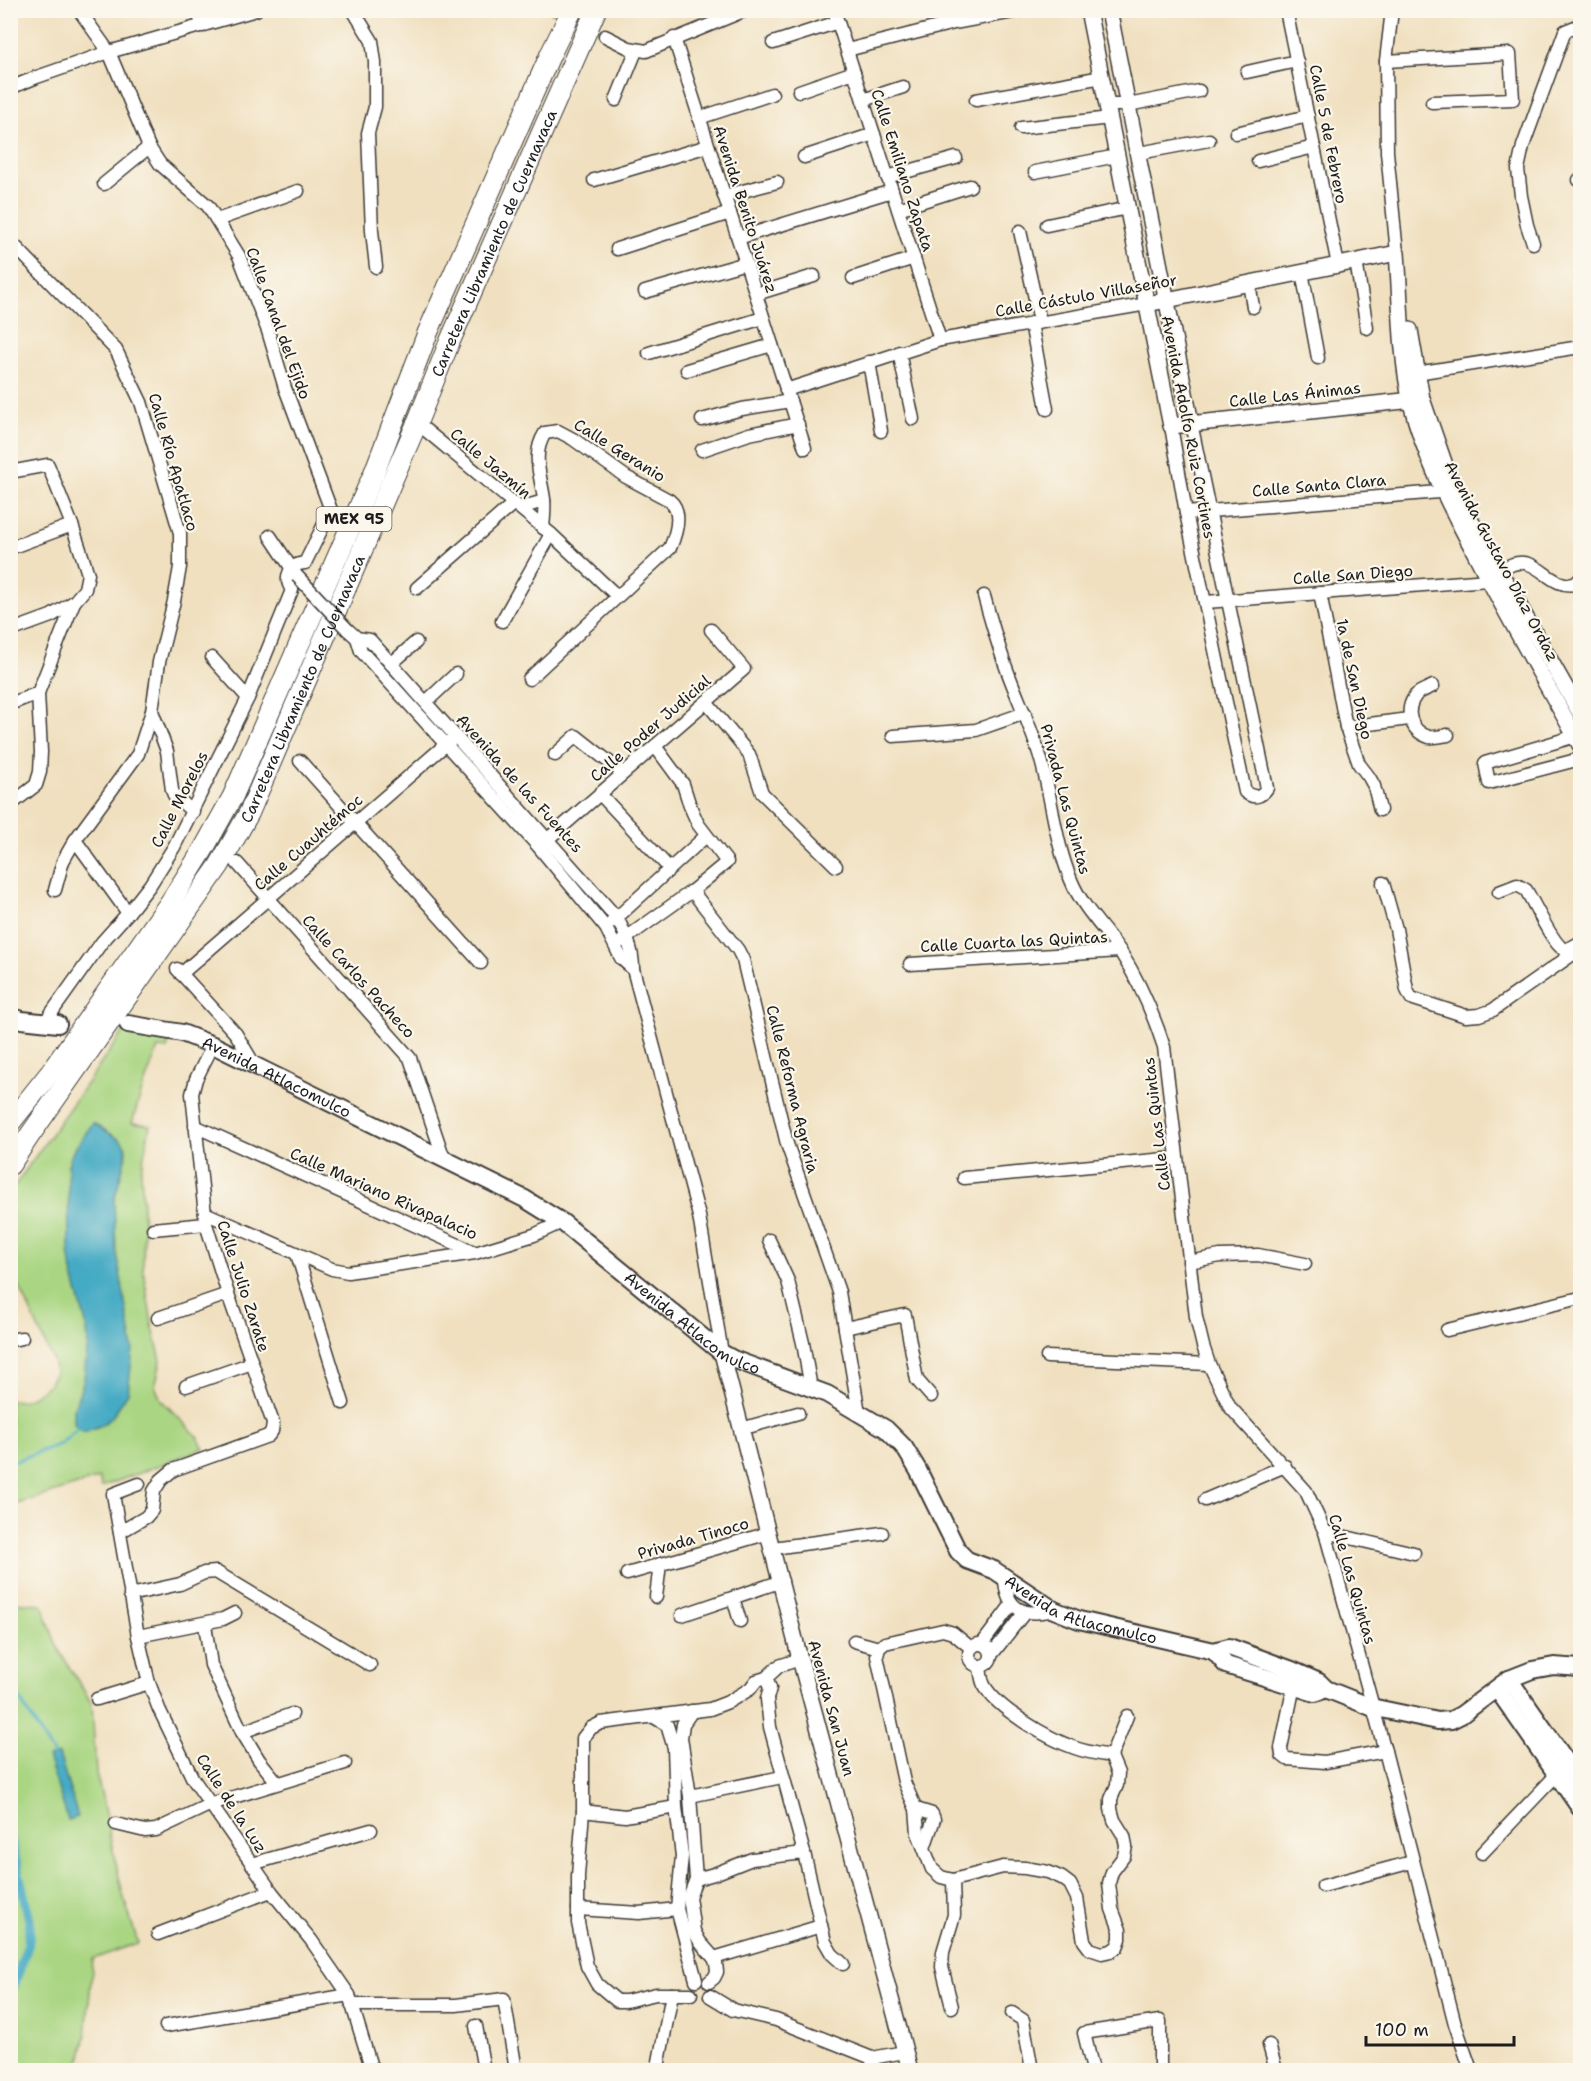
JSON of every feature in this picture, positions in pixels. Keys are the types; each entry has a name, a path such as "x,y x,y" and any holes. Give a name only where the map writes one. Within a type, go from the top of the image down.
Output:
{"highway":[{"name":"Carretera Libramiento de Cuernavaca","path":"10,1123 50,1073 171,901 233,796 374,473 432,321 572,10"},
{"name":"Carretera Libramiento de Cuernavaca","path":"10,1165 219,866 249,813 450,341 596,10"}],"main road":[{"path":"10,1016 22,1020 51,1023"},
{"name":"Avenida Atlacomulco","path":"128,1024 182,1033 213,1046 444,1159 525,1200 562,1222 722,1353 811,1388 886,1429 904,1447 918,1470 958,1551 967,1560 994,1570 1054,1610 1079,1620 1214,1652 1226,1665 1298,1681 1319,1682 1326,1689 1371,1707 1438,1721 1451,1720 1461,1715 1503,1684 1532,1670 1554,1666 1581,1668"},
{"path":"1503,1684 1562,1769 1581,1808"},
{"path":"1562,1769 1581,1781"}],"street":[{"name":"Calle Canal del Ejido","path":"79,10 109,52 149,147 160,164 208,206 217,220 243,266 268,331 285,388 331,510 305,563 297,564 294,572"},
{"path":"198,10 203,26"},
{"path":"10,88 109,52 256,10"},
{"path":"353,10 372,41 375,62 375,107 368,133 372,231 376,267"},
{"path":"604,36 636,51 646,51 725,14 746,10"},
{"path":"847,50 954,23 1025,10"},
{"name":"Avenida Adolfo Ruiz Cortines","path":"1088,10 1171,426 1186,513 1227,697 1245,792 1251,796 1257,796 1263,794 1267,788 1191,423 1109,10"},
{"name":"Calle 5 de Febrero","path":"1286,10 1338,265"},
{"name":"Avenida Gustavo Díaz Ordaz","path":"1392,10 1386,61 1387,152 1402,315 1410,330 1412,374 1417,400 1448,491 1578,741"},
{"path":"773,43 836,16"},
{"name":"Calle Emiliano Zapata","path":"836,16 874,134 891,176 892,191 940,340"},
{"path":"1533,243 1521,196 1518,169 1523,146 1566,31 1581,25"},
{"name":"Avenida Benito Juárez","path":"674,38 805,448"},
{"path":"616,100 636,51"},
{"path":"1386,61 1510,54 1513,99 1432,102"},
{"path":"1247,72 1297,61"},
{"path":"799,91 854,72"},
{"path":"10,76 23,83"},
{"path":"976,100 1101,77"},
{"path":"863,100 903,87"},
{"path":"1022,128 1109,112 1128,105 1199,91"},
{"path":"699,118 772,94"},
{"path":"1236,133 1308,116"},
{"path":"804,157 874,134"},
{"path":"1139,153 1209,140"},
{"path":"594,180 708,146"},
{"path":"104,184 149,147"},
{"path":"1258,161 1314,147"},
{"path":"1035,172 1118,156"},
{"path":"891,176 956,158"},
{"path":"724,196 777,182"},
{"path":"898,209 970,186"},
{"path":"217,220 298,191"},
{"path":"738,238 892,191"},
{"path":"1047,225 1128,208"},
{"path":"617,249 730,213"},
{"path":"1020,231 1047,409"},
{"name":"Calle Río Apatlaco","path":"10,241 116,350 141,402 180,533 180,567 159,662 152,711 138,754 75,840 63,861 55,890"},
{"name":"Calle Cástulo Villaseñor","path":"702,420 788,395 869,362 940,340 1147,304 1397,253"},
{"path":"853,278 914,258"},
{"path":"1356,261 1367,328"},
{"path":"645,292 746,263"},
{"path":"1302,272 1318,358"},
{"path":"756,294 814,276"},
{"path":"1249,283 1253,307"},
{"path":"649,353 763,318"},
{"path":"687,370 772,345"},
{"path":"1412,374 1581,347"},
{"path":"899,352 913,419"},
{"path":"869,362 881,431"},
{"name":"Calle Las Ánimas","path":"1171,426 1417,400"},
{"name":"Calle Jazmín","path":"417,423 517,505 617,596"},
{"path":"702,450 749,434 798,424"},
{"name":"Calle Geranio","path":"547,531 537,449 545,434 558,431 626,477 675,504 676,533 670,548 617,596"},
{"path":"10,472 48,465 72,525 88,574 85,589 74,602 51,616 10,631"},
{"name":"Calle Santa Clara","path":"1186,513 1448,491"},
{"path":"417,588 517,505 544,501"},
{"path":"10,548 72,525"},
{"path":"502,621 547,531"},
{"name":"Avenida de las Fuentes","path":"270,536 294,572 346,629 357,638 370,640 426,702 451,739"},
{"name":"Calle San Diego","path":"1206,602 1494,576 1511,564 1524,562 1534,566 1559,584 1575,584 1581,579"},
{"name":"Calle Morelos","path":"51,1023 102,942 128,914 168,856 193,812 248,698 292,590 287,584 287,577 294,572"},
{"name":"Avenida Gustavo Díaz Ordaz","path":"1494,576 1581,713"},
{"name":"1a de San Diego","path":"1320,593 1347,726 1359,764 1374,786 1380,810"},
{"path":"529,679 617,596"},
{"name":"Privada Las Quintas","path":"984,596 1007,670 1025,713 1041,761 1070,880 1082,903 1120,951"},
{"path":"10,805 36,784 41,752 38,693 74,602"},
{"name":"Calle Poder Judicial","path":"543,842 744,669 711,630"},
{"name":"Avenida de las Fuentes","path":"357,638 361,651 451,739 543,842 617,918 628,939 633,953 633,969 699,1216 722,1353"},
{"path":"391,664 416,642"},
{"path":"212,658 248,698"},
{"path":"426,702 456,674"},
{"path":"1433,686 1418,693 1410,705 1409,719 1417,731 1431,738 1448,735"},
{"path":"10,704 38,693"},
{"path":"1227,697 1248,693"},
{"path":"706,702 749,754 762,793 836,866"},
{"path":"152,711 167,751 174,795 193,812"},
{"name":"Privada Las Quintas","path":"893,736 976,730 1025,713"},
{"path":"1347,726 1409,719"},
{"path":"555,754 576,736 623,773"},
{"name":"Calle Cuauhtémoc","path":"255,1066 236,1034 179,971 268,898 451,739"},
{"path":"1578,741 1485,763 1489,783 1581,759"},
{"path":"616,944 628,939 727,862 706,836 690,806 683,784 655,746"},
{"path":"300,761 481,963"},
{"path":"600,794 670,869"},
{"path":"606,928 706,836"},
{"path":"75,840 128,914"},
{"name":"Avenida de las Fuentes","path":"543,842 606,928 621,958 633,969"},
{"name":"Calle Carlos Pacheco","path":"237,863 410,1058 444,1159"},
{"path":"1383,883 1396,929 1407,990 1411,998 1466,1016 1479,1015 1493,1010 1581,949"},
{"path":"1499,892 1517,885 1526,890 1555,941 1563,948 1569,949 1581,942"},
{"name":"Calle Reforma Agraria","path":"692,891 738,950 743,960 787,1144 839,1292 859,1413"},
{"name":"Calle Cuarta las Quintas","path":"909,964 1120,951"},
{"name":"Calle Las Quintas","path":"1120,951 1154,1014 1164,1047 1196,1317 1209,1364 1230,1407 1306,1491 1325,1532 1371,1707 1385,1751 1455,2024 1471,2070"},
{"name":"Calle Julio Zarate","path":"120,1532 146,1517 152,1510 154,1491 161,1480 173,1470 268,1436 272,1431 273,1424 228,1294 206,1219 192,1094 196,1079 213,1046"},
{"name":"Calle Mariano Rivapalacio","path":"195,1126 475,1253 524,1238 562,1222"},
{"path":"964,1178 1176,1158"},
{"path":"153,1229 206,1219 332,1269 348,1272 475,1253"},
{"path":"769,1240 788,1281 811,1388"},
{"path":"297,1254 344,1403"},
{"path":"1190,1262 1220,1256 1258,1255 1305,1264"},
{"path":"158,1318 228,1294"},
{"path":"1447,1330 1581,1298"},
{"path":"845,1328 905,1315 917,1380 931,1396"},
{"name":"Avenida San Juan","path":"722,1353 782,1581 800,1659 910,2070"},
{"path":"1047,1357 1209,1364"},
{"path":"186,1386 252,1364"},
{"path":"741,1429 798,1413"},
{"path":"1205,1500 1285,1466"},
{"name":"Calle de la Luz","path":"139,1484 113,1494 138,1636 149,1683 159,1709 193,1779 271,1891 311,1940 350,2000 372,2070"},
{"path":"1325,1532 1414,1553"},
{"name":"Privada Tinoco","path":"627,1574 769,1533"},
{"path":"773,1548 882,1533"},
{"path":"656,1598 660,1564"},
{"path":"130,1595 180,1584 204,1573 216,1572 370,1665"},
{"path":"1005,1577 1007,1596 1012,1604 1025,1612 1034,1614 1054,1610"},
{"path":"682,1615 782,1581"},
{"path":"733,1598 740,1621"},
{"path":"1012,1604 977,1646 969,1659 972,1664 980,1667 989,1663 992,1654 1025,1612"},
{"path":"138,1636 223,1620 235,1612"},
{"path":"205,1624 211,1665 242,1732 259,1760 277,1782"},
{"path":"992,1654 987,1646 977,1646 944,1630 885,1643 879,1648 876,1656 904,1782 916,1809 918,1833 932,1869 941,1877 954,1880 1003,1867 1025,1868 1048,1872 1070,1884 1077,1898 1084,1941 1090,1949 1102,1953 1117,1947 1120,1939 1120,1930 1112,1910 1109,1883 1113,1872 1124,1856 1126,1846 1124,1836 1114,1820 1111,1809 1111,1799 1117,1785 1118,1773 1111,1756 1127,1716"},
{"path":"854,1641 879,1648"},
{"path":"654,1717 667,1725 674,1748 676,1807 682,1856 677,1909 703,1981 712,1989 710,1996 703,2001 699,2001 691,1994 656,1994 617,2001 607,1995 597,1984 587,1966 578,1923 584,1738 591,1728 601,1723 710,1709 750,1689 756,1681 766,1677 779,1666 800,1659"},
{"path":"980,1667 983,1683 989,1692 1019,1719 1043,1734 1074,1748 1111,1756"},
{"path":"766,1677 770,1688 767,1699 770,1727 825,1942 832,1954 843,1964"},
{"path":"1298,1681 1281,1748 1282,1755 1287,1759 1325,1762 1385,1751"},
{"path":"97,1699 149,1683"},
{"path":"750,1689 767,1699"},
{"path":"691,1994 691,1986 714,1978 717,1972 714,1958 694,1931 689,1897 696,1879 690,1796 681,1738 683,1724 692,1711"},
{"path":"242,1732 292,1714"},
{"path":"116,1824 146,1831 156,1830 211,1804 345,1763"},
{"path":"1482,1853 1562,1769"},
{"path":"690,1796 782,1777"},
{"path":"583,1811 625,1816 676,1807"},
{"path":"252,1864 371,1830"},
{"path":"696,1879 714,1875 752,1859 804,1853"},
{"path":"1323,1886 1412,1862"},
{"path":"952,2007 942,1966 943,1952 954,1915 954,1880"},
{"path":"158,1934 271,1891"},
{"path":"578,1909 639,1913 677,1909"},
{"path":"714,1958 821,1926"},
{"path":"656,2070 672,1994"},
{"path":"710,1996 734,2010 776,2020 872,2064 904,2052"},
{"path":"166,2026 350,2000 456,2005 504,1999 516,2070"},
{"path":"1012,2013 1023,2020 1032,2070"},
{"path":"1093,2070 1084,2033 1160,2021 1160,2070"},
{"path":"476,2026 484,2070"},
{"path":"1269,2045 1276,2070"}],"green space":[{"path":"123,1032 171,1035 167,1049 158,1048 132,1123 150,1125 141,1170 144,1228 143,1269 161,1361 155,1386 161,1400 196,1435 204,1448 102,1487 99,1478 11,1506 10,1400 22,1401 34,1396 50,1383 55,1373 54,1363 11,1272 11,1191"},
{"path":"11,1602 42,1604 57,1647 92,1704 96,1773 123,1895 138,1943 93,1959 86,2035 78,2070 11,2070"}],"water":[{"path":"93,1123 121,1140 126,1147 126,1156 114,1201 116,1248 133,1349 128,1393 112,1417 102,1425 84,1432 74,1424 74,1409 84,1379 88,1340 69,1251 68,1165 73,1151"},
{"path":"59,1754 78,1817 68,1820 48,1757"}],"waterway":[{"path":"10,1463 60,1444 79,1428"},
{"path":"10,1683 54,1755"},
{"path":"10,1838 30,1922 28,1945 10,1995"}],"tunnel":[{"path":"552,10 605,36"}]}
